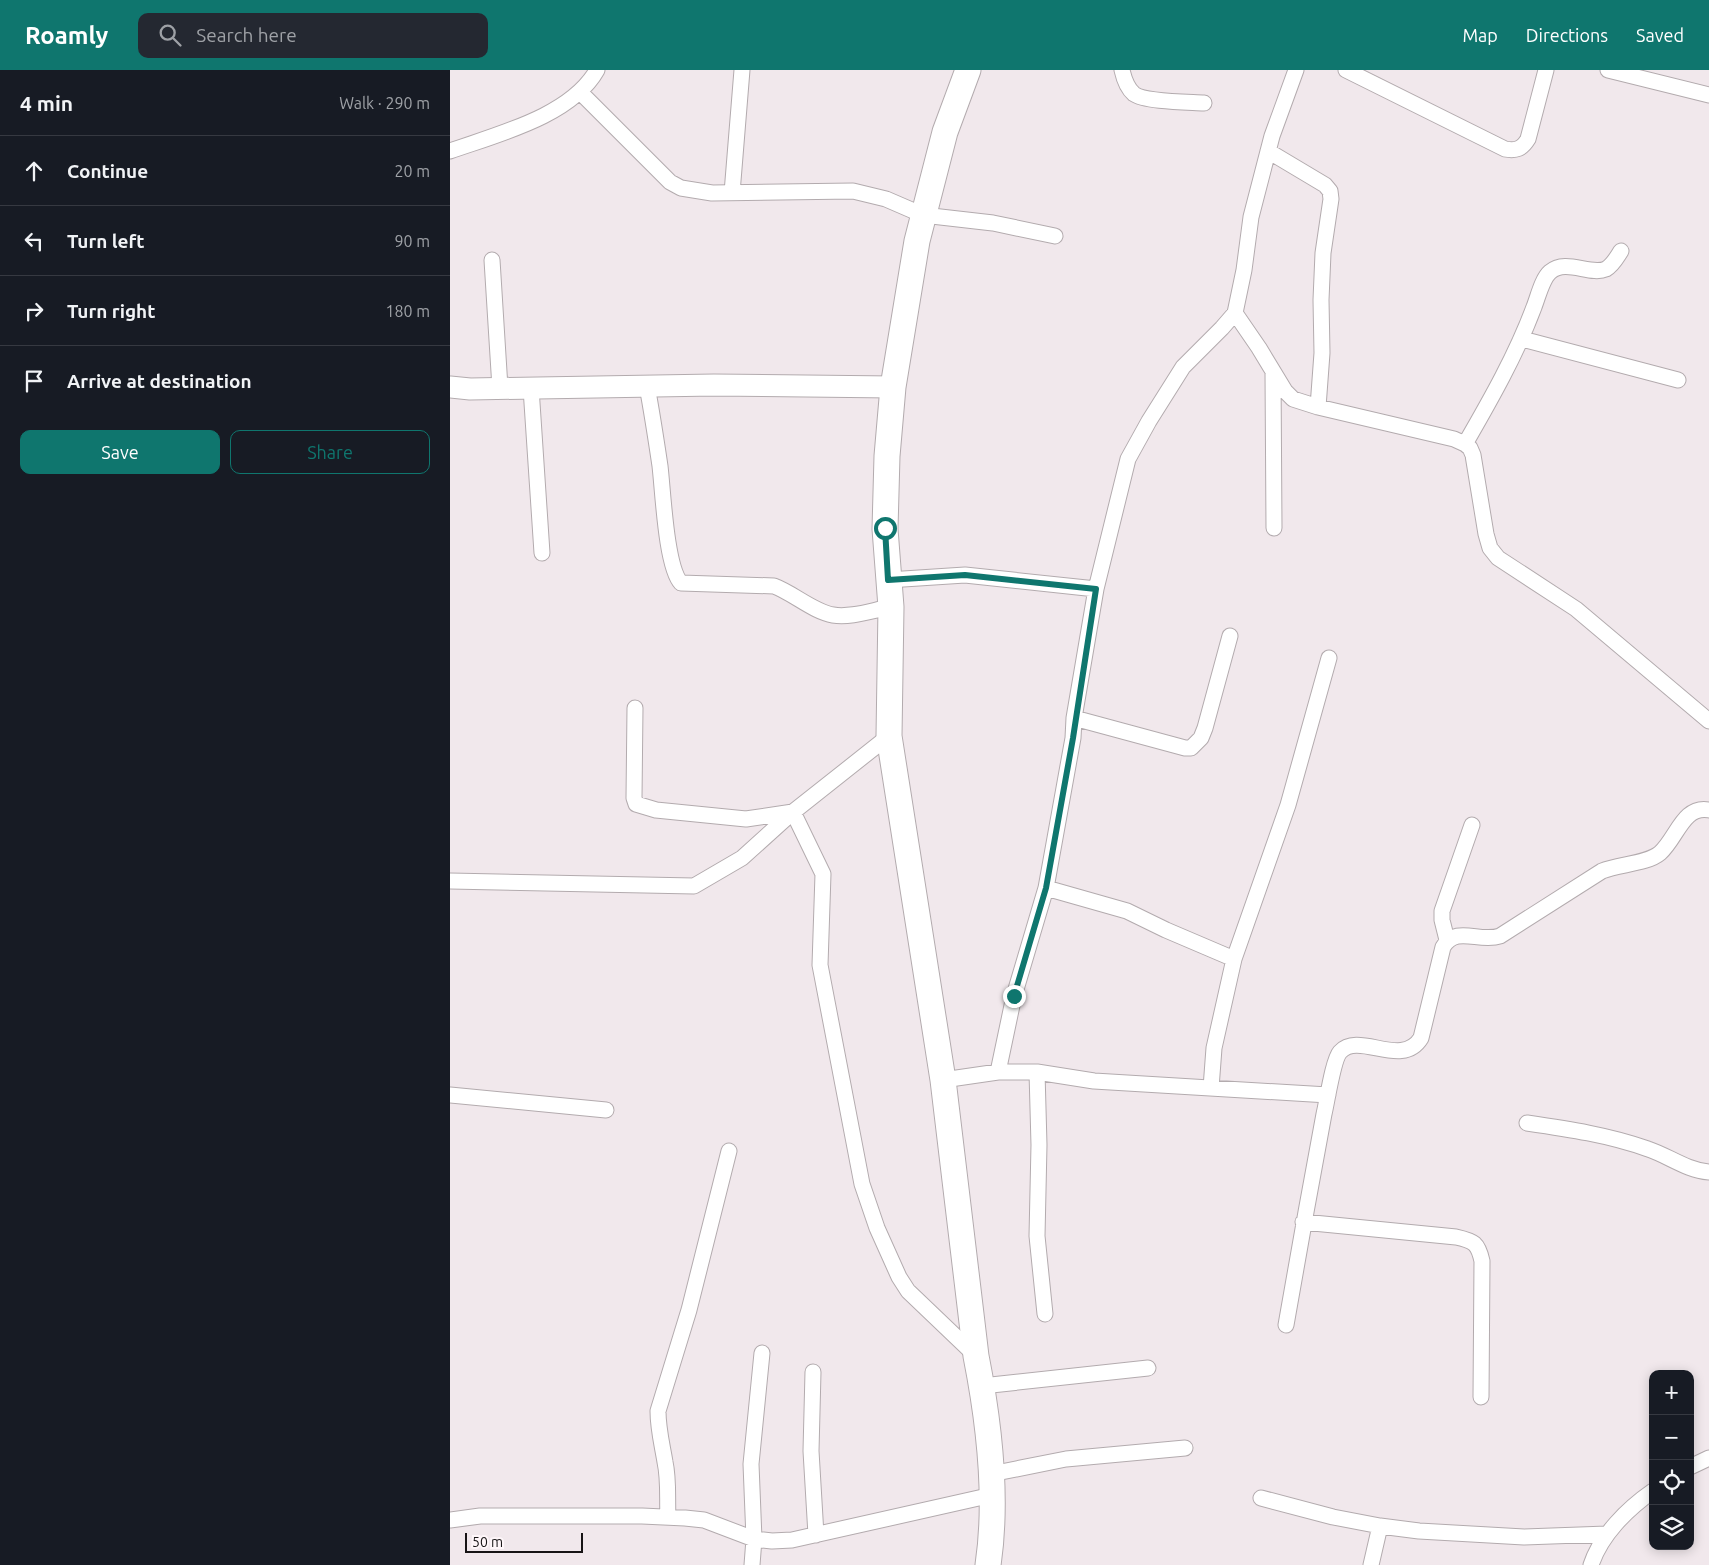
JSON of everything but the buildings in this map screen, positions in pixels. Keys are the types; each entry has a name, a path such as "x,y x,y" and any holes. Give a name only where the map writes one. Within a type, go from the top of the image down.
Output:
{"main road":[{"path":"968,70 945,132 917,241 893,387 887,456 885,528 891,607 889,736 942,1080 976,1356 982,1386 992,1484 992,1537 988,1565"}],"street":[{"path":"450,151 548,114 580,92 591,82 597,70"},
{"path":"732,193 742,70"},
{"path":"1122,70 1129,88 1135,94 1144,98 1204,103"},
{"path":"998,1072 1014,996 1046,888 1073,738 1074,718 1096,589 1128,459 1183,367 1235,313 1252,217 1268,150 1280,110 1296,70"},
{"path":"1346,70 1511,150 1520,148 1528,139 1546,70"},
{"path":"1608,70 1709,95"},
{"path":"580,92 670,182 681,188 701,192 732,193 853,191 886,199 924,215 993,223 1056,236"},
{"path":"1268,150 1325,185 1330,191 1331,199 1322,269 1322,353 1318,407"},
{"path":"1465,444 1522,339 1549,272 1558,267 1569,266 1606,269 1621,251"},
{"path":"492,260 500,388"},
{"path":"1235,313 1285,391 1293,399 1318,407 1454,439 1465,444 1473,455 1490,548 1498,558 1576,610 1709,721"},
{"path":"1522,339 1678,380"},
{"path":"1272,370 1274,528"},
{"path":"450,387 531,388 714,385 893,387"},
{"path":"648,386 660,465 670,555 677,578 682,583 774,586 788,591 814,607 834,616 891,607"},
{"path":"531,388 542,553"},
{"path":"888,580 965,575 1096,589"},
{"path":"1074,718 1191,748 1201,738 1205,728 1230,636"},
{"path":"1211,1088 1214,1048 1234,959 1288,805 1329,658"},
{"path":"635,708 634,798 636,804 656,810 746,819 793,812"},
{"path":"450,881 694,886 742,858 793,812 889,736"},
{"path":"1286,1325 1303,1222 1328,1095 1337,1057 1341,1050 1356,1046 1401,1051 1412,1048 1418,1044 1423,1032 1443,947 1447,940 1454,936 1484,939 1500,936 1602,871 1659,854 1691,812 1700,808 1709,810"},
{"path":"793,812 823,874 820,965 862,1184 877,1228 908,1291 976,1356"},
{"path":"1447,940 1442,920 1444,902 1472,825"},
{"path":"1046,888 1127,911 1234,959"},
{"path":"942,1080 998,1072 1037,1072 1094,1081 1328,1095"},
{"path":"1037,1072 1039,1145 1037,1236 1045,1314"},
{"path":"450,1094 606,1110"},
{"path":"1527,1123 1580,1130 1625,1142 1649,1149 1686,1167 1709,1172"},
{"path":"668,1517 667,1481 658,1426 658,1411 689,1310 729,1150"},
{"path":"1303,1222 1456,1237 1474,1243 1479,1248 1482,1261 1481,1397"},
{"path":"752,1565 754,1539 751,1464 762,1353"},
{"path":"982,1386 1148,1368"},
{"path":"813,1372 811,1451 816,1535"},
{"path":"450,1520 480,1516 668,1517 704,1520 754,1539 772,1542 785,1541 816,1535 992,1484 1066,1459 1185,1448"},
{"path":"1694,1465 1709,1458"},
{"path":"1591,1565 1606,1534 1649,1494"},
{"path":"1261,1498 1333,1517 1419,1531 1524,1537 1606,1534"},
{"path":"1371,1565 1380,1526"},
{"path":"992,1537 997,1565"}],"route":[{"path":"885,528 888,580 965,575 1096,589 1074,718 1073,738 1046,888 1014,996"}]}
